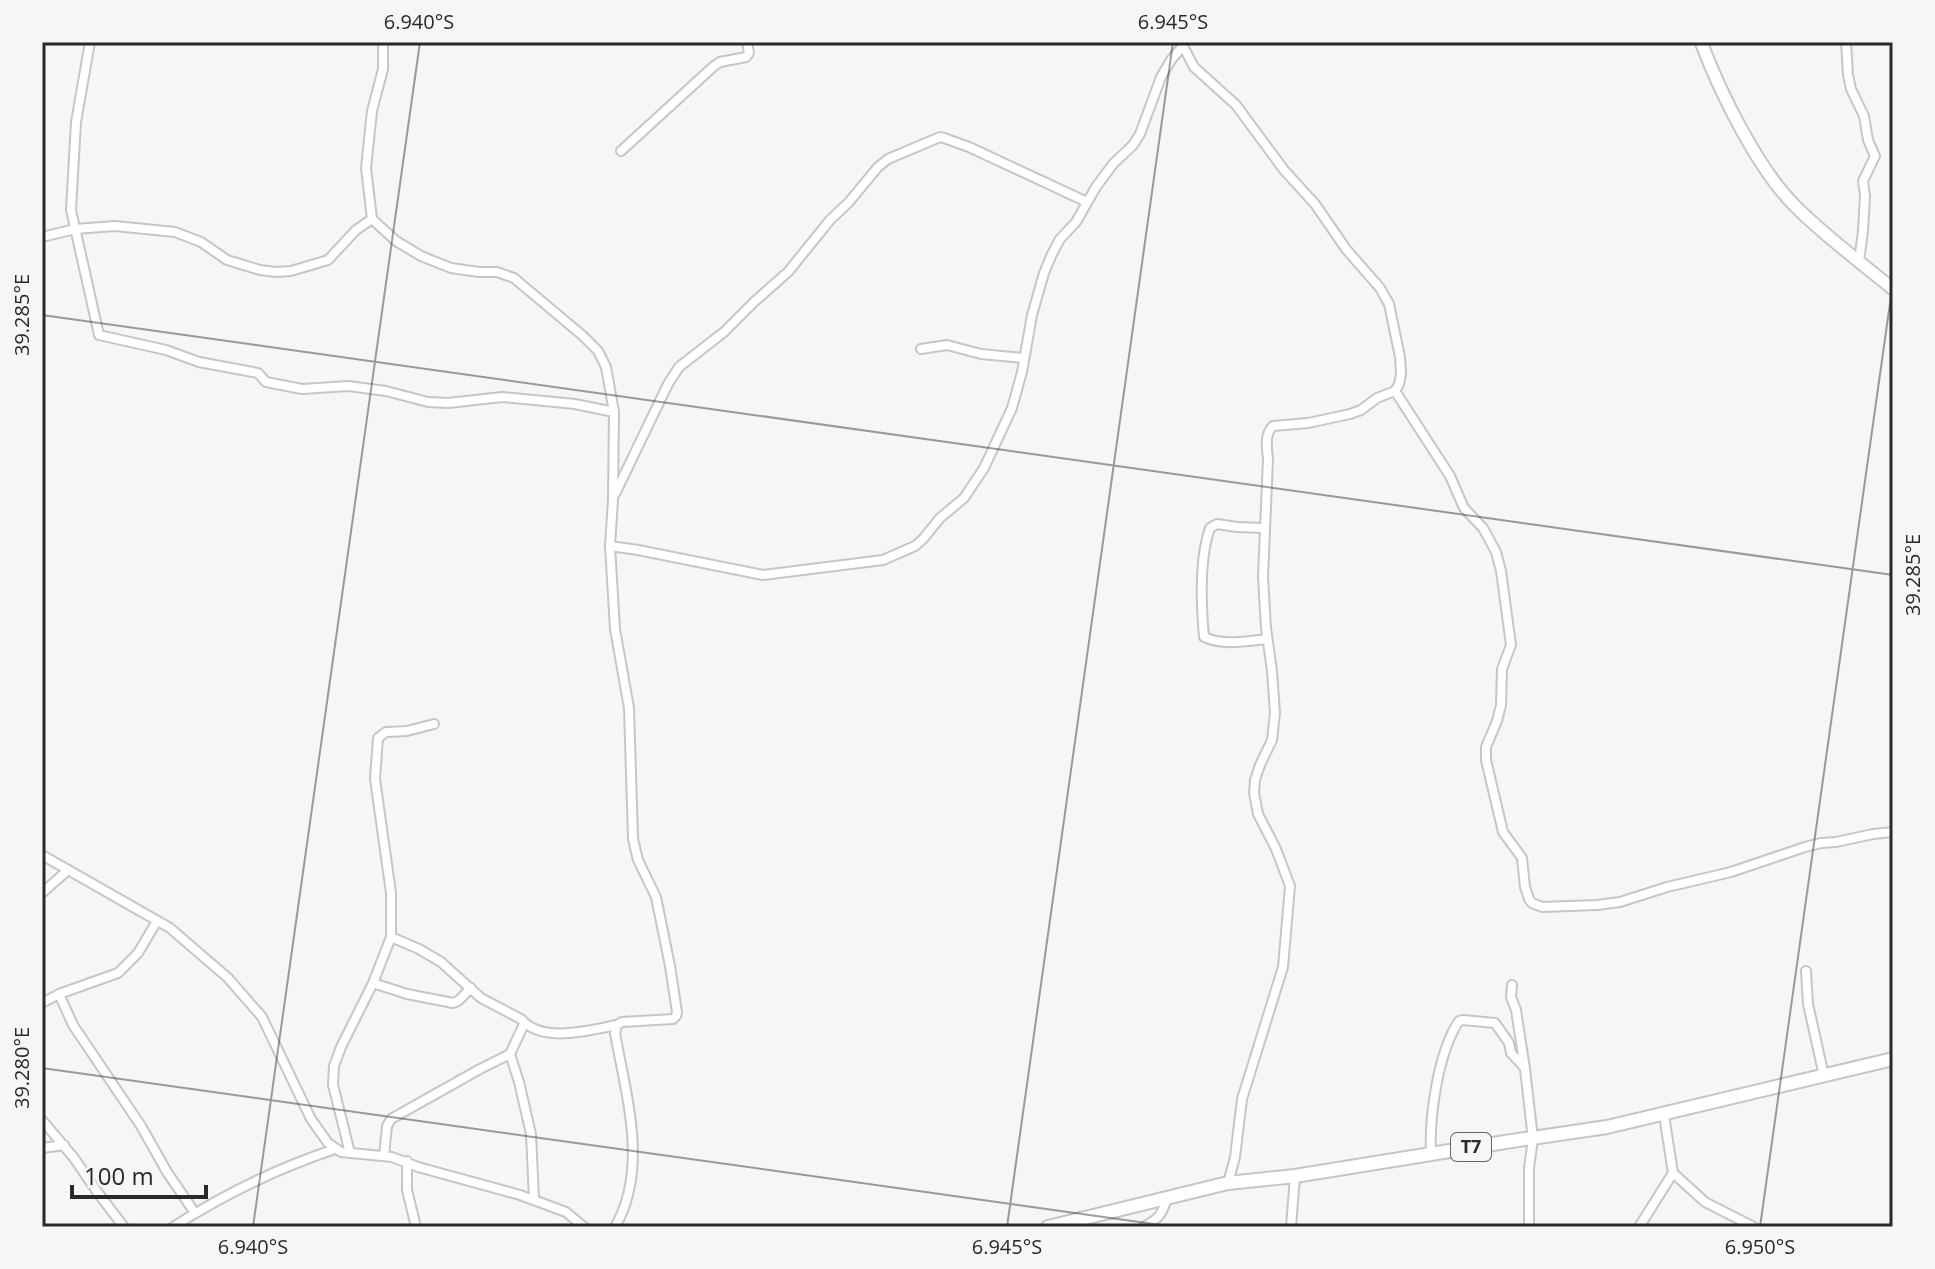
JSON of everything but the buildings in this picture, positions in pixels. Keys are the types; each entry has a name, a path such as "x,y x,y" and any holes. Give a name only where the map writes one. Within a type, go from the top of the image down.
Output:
{"highway":[{"name":"T7","path":"1048,1227 1228,1183 1295,1176 1607,1127 1893,1059"}],"main road":[{"path":"1701,42 1712,70 1770,176 1793,204 1893,289"}],"street":[{"path":"90,42 74,139 71,201 99,335 146,345 199,362 258,373 266,382 302,389 348,386 448,403 502,397 575,404 614,412"},
{"path":"383,42 383,69 372,111 366,168 372,219 396,241 421,256 451,268 497,272 514,278 583,336 598,351 606,367 614,412 610,546 615,629 629,708 633,839 638,860 656,897 676,1016 673,1019 622,1022 565,1035 543,1032 481,998 441,962 391,937"},
{"path":"621,151 714,66 748,56 747,42"},
{"path":"1846,42 1851,89 1864,116 1868,140 1875,156 1863,181 1865,196 1859,261"},
{"path":"610,546 763,575 883,560 915,546 923,539 971,489 984,468 1012,408 1044,273 1060,239 1076,222 1113,164 1140,134 1161,77 1182,45 1194,67 1236,105 1284,170 1315,204 1346,249 1380,288 1389,304 1400,357 1401,379 1395,391 1377,398 1361,410 1308,423 1273,426 1269,430 1263,577 1275,713 1272,740 1255,780 1254,793 1258,814 1290,886 1283,967 1242,1099 1235,1157 1228,1183"},
{"path":"613,499 674,373 778,282 830,220 888,159 940,137 969,147 1087,202"},
{"path":"42,237 75,229 115,226 175,232 201,242 227,260 276,272 328,260 356,230 372,219"},
{"path":"921,349 947,345 981,354 1024,358"},
{"path":"1395,391 1450,476 1464,508 1483,528 1496,552 1511,645 1502,669 1501,705 1486,747 1486,760 1503,832 1522,858 1525,887 1532,903 1542,907 1620,902 1731,872 1805,847 1893,832"},
{"path":"1264,528 1217,524 1210,528 1203,553 1200,610 1204,637 1208,640 1235,643 1267,639"},
{"path":"350,1153 333,1085 334,1066 391,937 391,893 375,779 378,738 386,732 407,731 434,724"},
{"path":"42,855 170,928 228,978 262,1017 318,1132 335,1149 407,1161 418,1167 534,1199 566,1212 584,1227"},
{"path":"42,893 68,870"},
{"path":"42,1003 118,973 138,953 157,921"},
{"path":"1806,971 1808,1004 1824,1076"},
{"path":"373,983 407,994 453,1003 471,988"},
{"path":"1512,985 1511,997 1516,1010 1533,1139 1529,1168 1529,1227"},
{"path":"59,994 73,1025 195,1213"},
{"path":"1431,1154 1436,1085 1450,1037 1459,1021 1495,1023 1509,1043 1513,1056 1525,1069"},
{"path":"384,1156 387,1126 391,1119 510,1054 524,1024"},
{"path":"615,1227 624,1212 634,1160 630,1116 615,1033 617,1025"},
{"path":"510,1054 531,1134 534,1199"},
{"path":"1664,1115 1673,1173 1705,1202 1754,1227"},
{"path":"42,1120 124,1227"},
{"path":"42,1148 64,1145"},
{"path":"173,1227 227,1194 335,1149"},
{"path":"407,1161 407,1190 416,1227"},
{"path":"1639,1227 1673,1173"},
{"path":"1291,1227 1295,1176"},
{"path":"1144,1227 1157,1220 1167,1199"}]}
